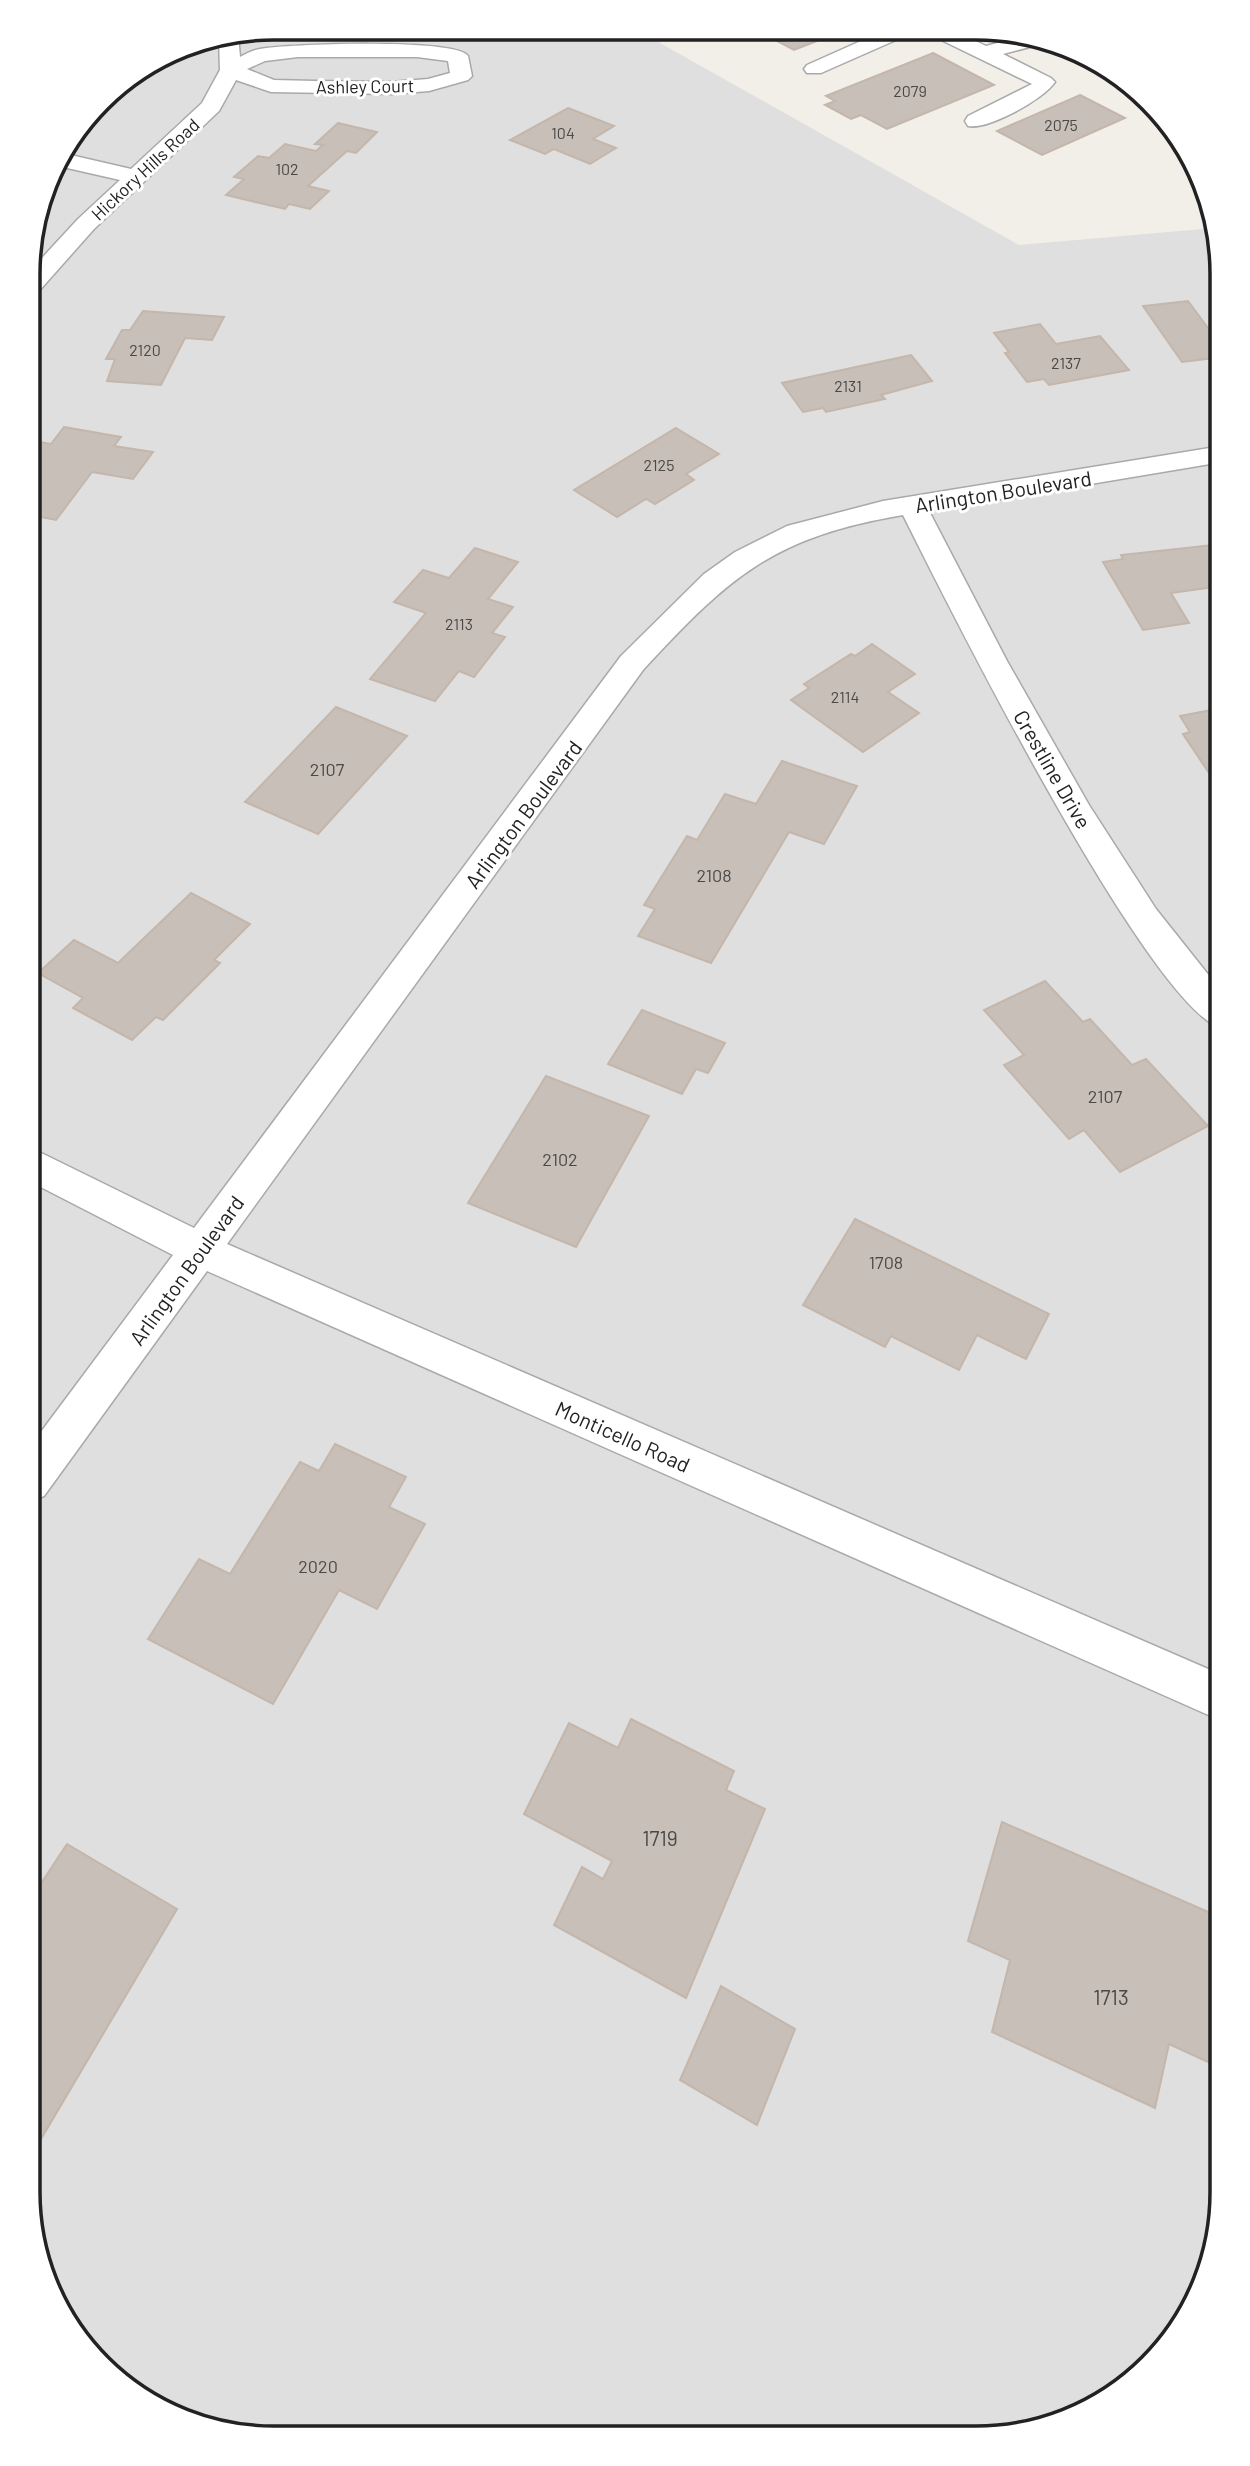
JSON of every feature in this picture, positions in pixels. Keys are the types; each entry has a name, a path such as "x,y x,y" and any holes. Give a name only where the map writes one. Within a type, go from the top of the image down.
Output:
{"street":[{"path":"814,69 880,40"},
{"path":"957,40 1040,79 1044,86 976,121"},
{"name":"Hickory Hills Road","path":"40,275 86,223 211,106 230,70 229,45"},
{"path":"984,53 1019,45"},
{"name":"Ashley Court","path":"417,51 458,56 460,76 429,85 391,88 271,86 230,70 260,55 417,51"},
{"path":"70,162 137,177"},
{"name":"Arlington Boulevard","path":"40,1467 632,663 685,606 744,558 781,539 823,524 912,505 1210,456"},
{"name":"Crestline Drive","path":"912,505 990,661 1133,906 1165,951 1210,1001"},
{"name":"Monticello Road","path":"40,1169 200,1250 1209,1694"}],"shaded area":[{"path":"274,40 655,40 1019,245 1205,229 1208,244 1209,2207 1205,2237 1192,2281 1161,2334 1130,2368 1079,2402 1036,2418 1006,2424 274,2426 214,2418 185,2408 144,2386 120,2368 98,2346 80,2322 64,2295 48,2252 40,2192 40,274 48,214 58,185 80,144 98,120 120,98 171,64 214,48"}],"building":[{"path":"775,40 820,40 794,50"},
{"path":"933,53 994,85 887,129 861,115 851,119 825,105 835,101 826,96"},
{"path":"1080,95 1125,118 1042,155 997,131"},
{"path":"568,108 614,126 593,139 616,148 590,164 554,149 545,154 510,140"},
{"path":"338,123 377,132 356,153 347,151 308,186 329,191 310,209 289,204 285,209 226,195 244,179 234,177 258,156 269,158 285,144 316,151 323,145 315,144"},
{"path":"1188,301 1210,328 1210,359 1182,362 1143,306"},
{"path":"143,311 224,317 212,340 185,338 161,385 107,381 115,359 106,359 122,330 130,330"},
{"path":"1040,324 1056,344 1100,336 1129,370 1049,385 1044,379 1027,382 994,333"},
{"path":"911,355 932,381 881,395 885,399 826,412 823,408 803,412 782,383"},
{"path":"64,427 121,437 114,446 153,452 133,479 92,472 56,520 40,517 40,442 51,444"},
{"path":"676,428 719,454 686,474 694,480 655,504 646,499 617,517 574,490"},
{"path":"1210,545 1210,588 1171,593 1189,623 1143,630 1103,562 1123,559 1121,555"},
{"path":"475,548 518,562 488,599 513,607 492,633 505,637 474,677 459,671 435,701 370,679 426,613 394,602 423,570 449,578"},
{"path":"872,644 915,674 888,692 919,713 863,752 791,700 809,688 804,684"},
{"path":"336,707 407,736 318,834 245,802"},
{"path":"1210,710 1210,774 1183,734 1190,732 1180,716"},
{"path":"782,761 857,786 824,844 789,832 711,963 638,936 655,909 644,905 687,836 697,840 725,794 756,804"},
{"path":"191,893 250,924 214,960 220,963 163,1020 156,1017 132,1040 73,1008 83,998 40,974 74,940 118,963"},
{"path":"1045,981 1083,1022 1090,1019 1132,1065 1146,1059 1208,1126 1120,1172 1084,1130 1069,1139 1004,1065 1024,1055 984,1010"},
{"path":"642,1010 725,1043 708,1073 696,1069 682,1094 608,1064"},
{"path":"546,1076 649,1116 576,1247 468,1203"},
{"path":"855,1219 1049,1314 1026,1359 977,1335 959,1370 891,1336 885,1347 803,1305"},
{"path":"335,1444 406,1477 389,1507 425,1524 377,1609 339,1590 273,1704 148,1639 199,1559 230,1574 300,1462 319,1471"},
{"path":"631,1719 734,1771 726,1790 765,1809 686,1998 554,1925 582,1867 603,1879 612,1861 524,1814 569,1723 618,1748"},
{"path":"1002,1822 1209,1912 1209,2062 1169,2044 1155,2108 992,2032 1010,1960 968,1941"},
{"path":"67,1844 177,1909 40,2141 40,1885"},
{"path":"721,1986 795,2029 757,2125 680,2080"}]}
